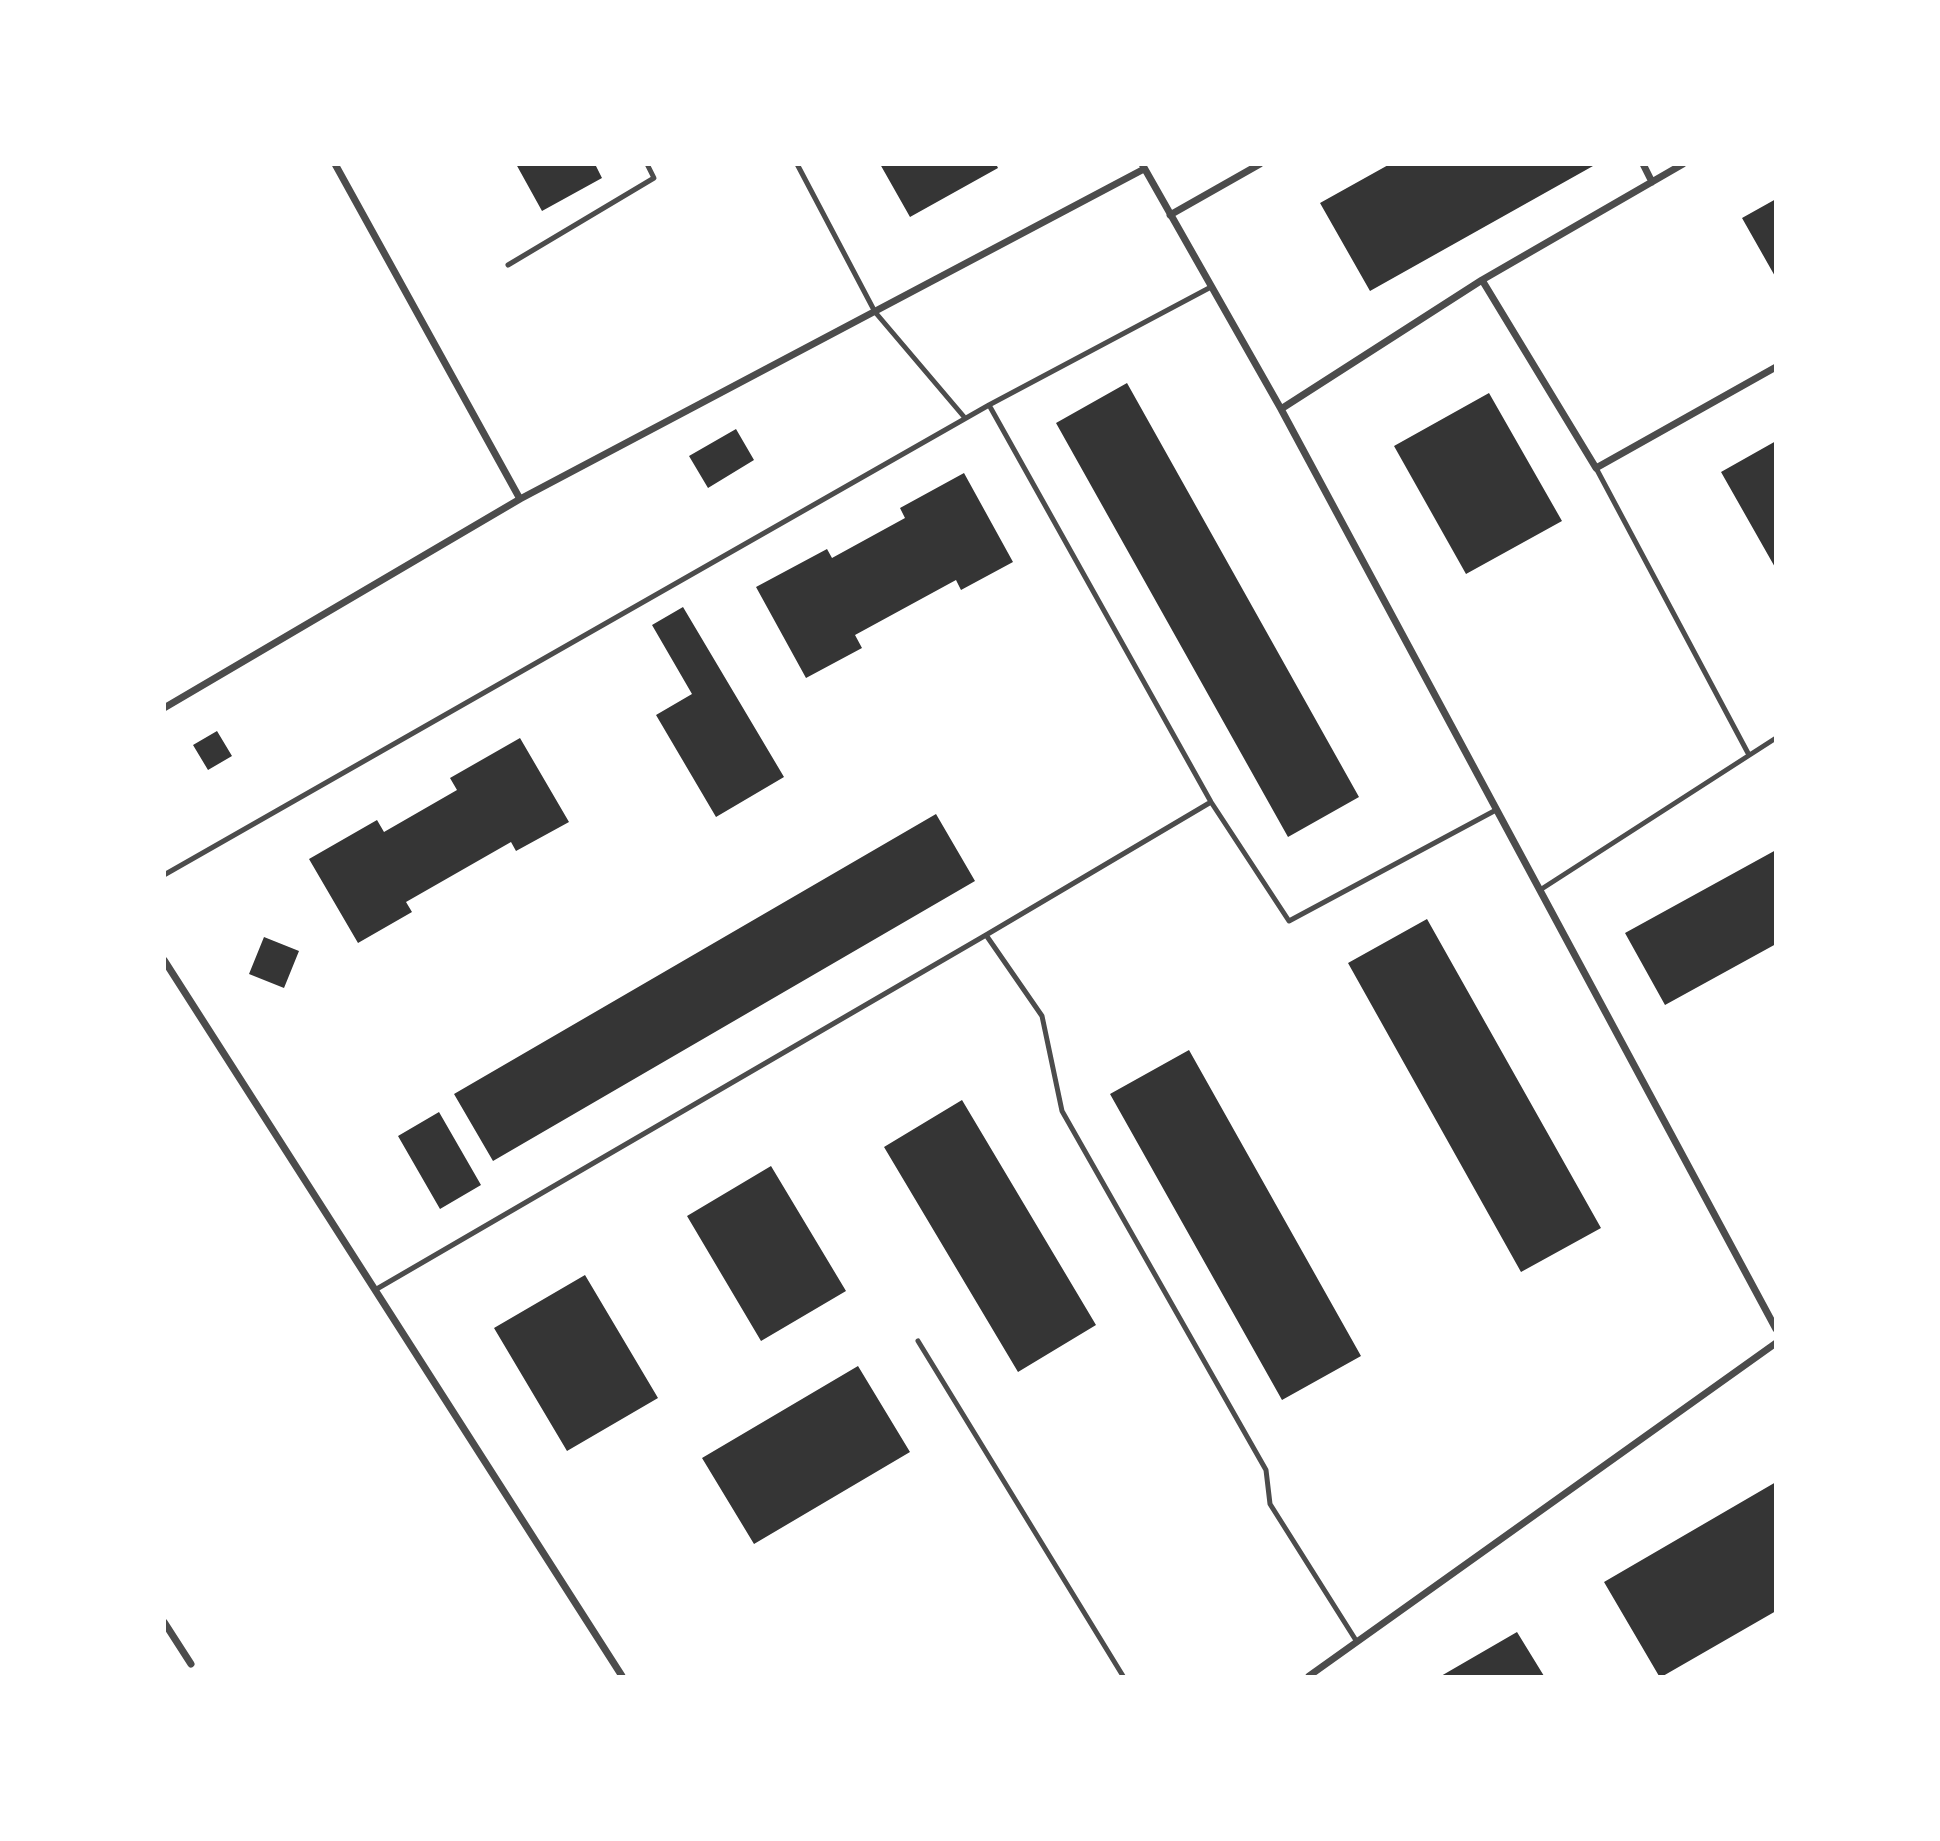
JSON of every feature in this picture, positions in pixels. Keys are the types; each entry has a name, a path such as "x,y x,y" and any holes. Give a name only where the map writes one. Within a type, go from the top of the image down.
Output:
{"street":[{"path":"335,164 520,499"},
{"path":"1170,215 1260,164"},
{"path":"1643,164 1652,182"},
{"path":"1281,409 1482,280 1683,164"},
{"path":"164,708 520,499 1143,167 1281,409 1776,1329"},
{"path":"1482,280 1597,468 1776,367"},
{"path":"164,960 622,1676"},
{"path":"1309,1676 1776,1343"},
{"path":"164,1622 191,1664"}],"lane":[{"path":"508,265 654,178 647,164"},
{"path":"797,164 875,312 965,418"},
{"path":"164,876 965,418 1211,287"},
{"path":"989,405 1211,802 1289,921 1496,810"},
{"path":"1597,468 1749,755"},
{"path":"1540,890 1776,738"},
{"path":"375,1290 1211,802"},
{"path":"986,935 1042,1016 1062,1111 1266,1471 1270,1504 1357,1642"},
{"path":"918,1342 1123,1676"}],"building":[{"path":"516,164 595,164 602,178 542,211"},
{"path":"880,164 996,164 998,168 910,217"},
{"path":"1390,164 1593,166 1370,291 1320,203"},
{"path":"1776,199 1776,278 1742,218"},
{"path":"1127,383 1359,797 1288,837 1056,423"},
{"path":"1489,393 1562,521 1466,574 1394,446"},
{"path":"736,429 754,460 708,488 689,456"},
{"path":"1776,441 1776,569 1721,472"},
{"path":"964,473 1013,562 961,590 956,580 855,635 862,648 806,678 756,587 827,549 832,558 905,518 900,508"},
{"path":"683,607 784,777 716,817 656,715 692,694 652,625"},
{"path":"217,731 232,756 208,770 193,745"},
{"path":"520,738 569,822 516,851 511,842 406,902 412,912 358,943 309,859 377,820 384,832 457,790 450,778"},
{"path":"936,814 975,881 493,1161 454,1094"},
{"path":"1776,850 1776,944 1665,1005 1625,933"},
{"path":"1427,919 1601,1228 1521,1272 1348,963"},
{"path":"264,937 299,951 284,988 249,974"},
{"path":"1189,1050 1361,1356 1282,1400 1110,1094"},
{"path":"962,1100 1096,1325 1018,1372 884,1147"},
{"path":"439,1112 481,1185 440,1209 398,1136"},
{"path":"771,1166 846,1291 761,1341 687,1216"},
{"path":"585,1275 658,1398 567,1451 494,1328"},
{"path":"858,1366 910,1452 754,1544 702,1458"},
{"path":"1776,1482 1776,1611 1659,1676 1604,1582"},
{"path":"1517,1632 1544,1676 1441,1676"}]}
